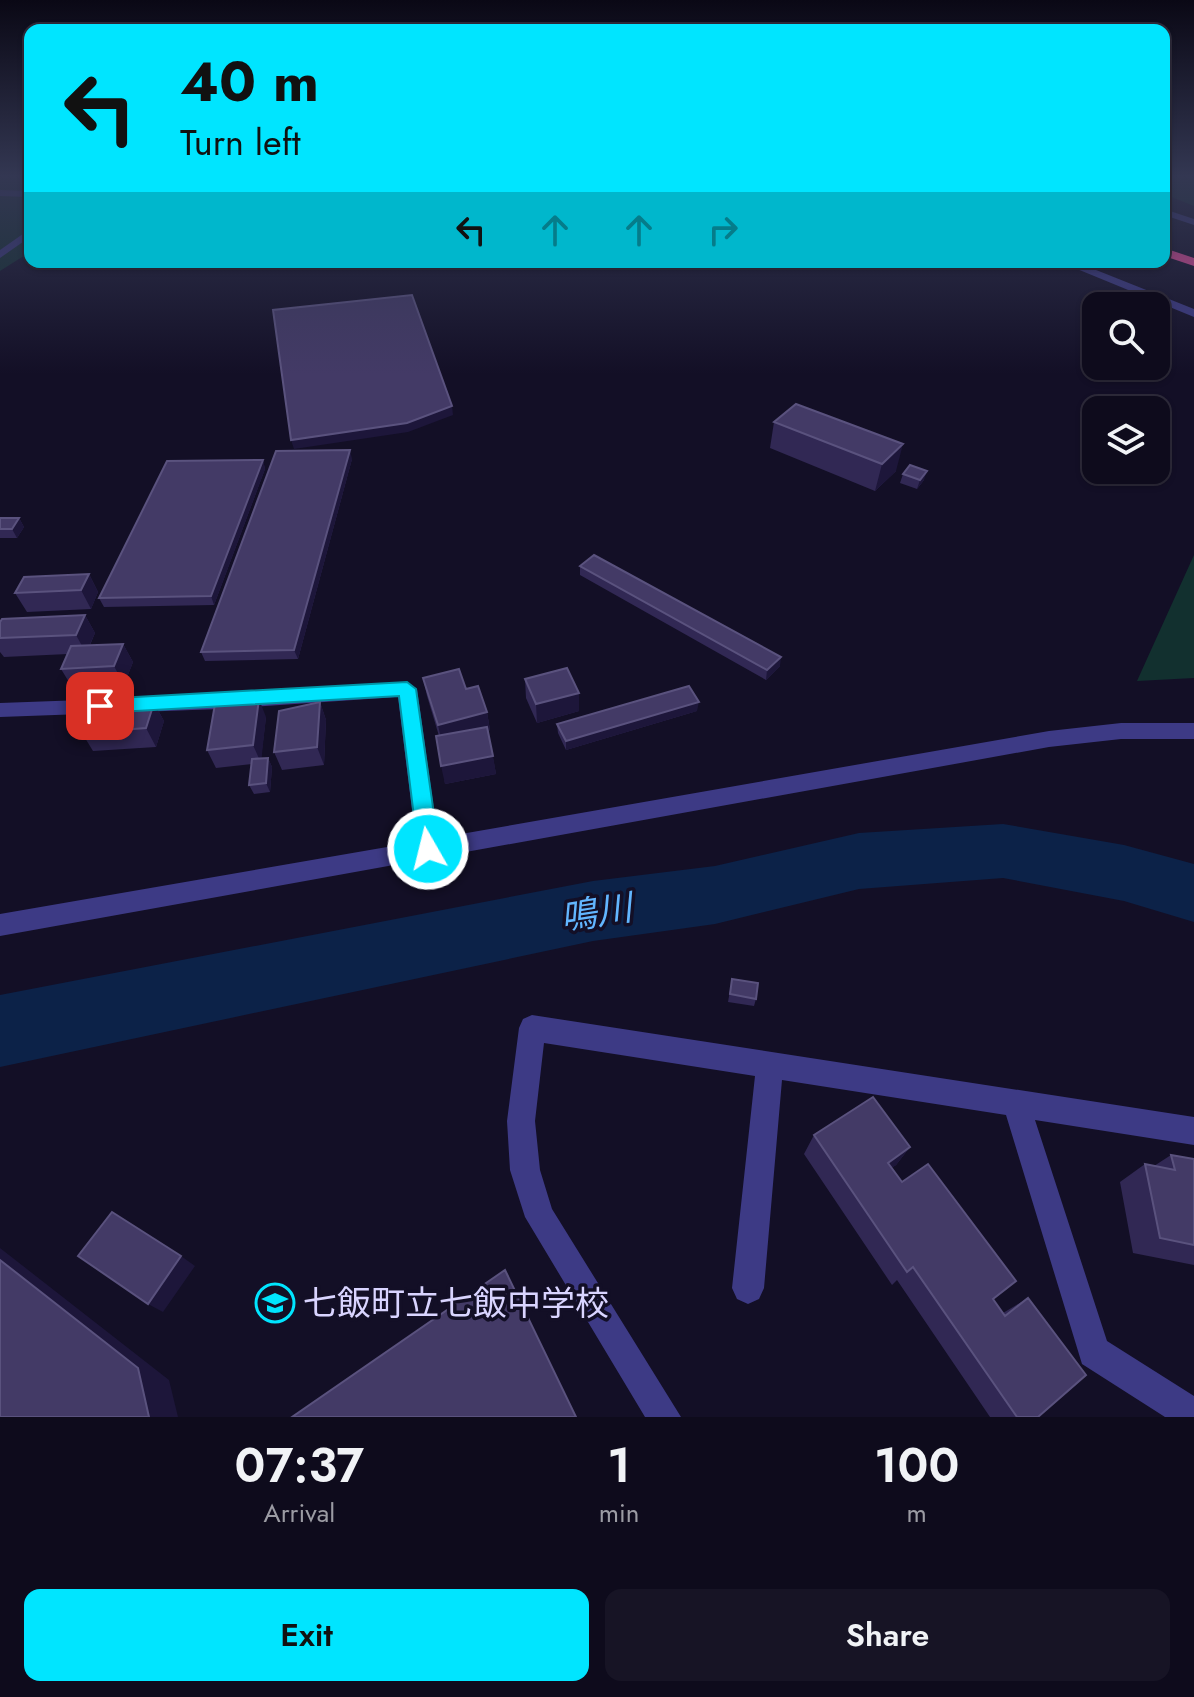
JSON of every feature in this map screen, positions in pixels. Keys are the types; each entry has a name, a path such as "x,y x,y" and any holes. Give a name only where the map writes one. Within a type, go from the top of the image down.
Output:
{"highway":[{"path":"1170,242 1194,250"},
{"path":"1170,254 1194,262"}],"street":[{"path":"0,255 18,242"},
{"path":"1081,268 1194,313"},
{"path":"0,710 220,702 407,689 428,849"},
{"path":"0,925 1049,739 1121,731 1194,731"},
{"path":"664,1417 540,1217 525,1170 521,1121 532,1028 1194,1131"},
{"path":"748,1288 770,1065"},
{"path":"1016,1104 1094,1352 1194,1416"}],"green space":[{"path":"0,242 24,242 24,256 0,271"},
{"path":"1194,555 1194,678 1137,681"}],"building":[{"path":"412,295 452,406 407,423 291,440 273,310"},
{"path":"796,404 903,444 882,464 774,422"},
{"path":"350,450 294,650 201,652 276,451"},
{"path":"263,460 211,596 99,598 167,461"},
{"path":"910,465 927,471 920,480 903,474"},
{"path":"0,518 19,518 12,529 0,529"},
{"path":"594,555 781,657 767,670 580,566"},
{"path":"89,574 81,590 15,593 24,577"},
{"path":"85,615 76,635 0,638 2,619"},
{"path":"123,644 114,666 61,669 71,646"},
{"path":"567,668 579,693 536,704 525,679"},
{"path":"459,669 466,689 478,686 487,712 438,725 423,678"},
{"path":"689,686 699,702 566,741 557,724"},
{"path":"259,699 253,745 207,750 215,704"},
{"path":"320,702 317,747 274,752 279,711"},
{"path":"154,703 146,728 82,733 91,708"},
{"path":"487,727 493,756 441,766 436,736"},
{"path":"268,758 266,783 249,785 252,759"},
{"path":"732,979 758,983 756,999 730,994"},
{"path":"873,1097 910,1147 888,1163 902,1182 928,1164 1016,1281 993,1299 1005,1316 1028,1298 1086,1375 1038,1417 1017,1417 913,1267 907,1272 814,1135"},
{"path":"1171,1155 1194,1159 1194,1245 1160,1238 1145,1164 1175,1170"},
{"path":"112,1212 181,1256 148,1304 78,1256"},
{"path":"0,1260 138,1368 149,1417 0,1417"},
{"path":"505,1270 576,1417 292,1417"}],"waterway":[{"name":"鳴川","path":"0,1031 593,911 715,895 859,861 1003,851 1124,873 1194,893"}],"place":[{"name":"七飯町立七飯中学校","path":"275,1303"}],"route":[{"path":"100,706 220,702 407,689 428,849"}]}
